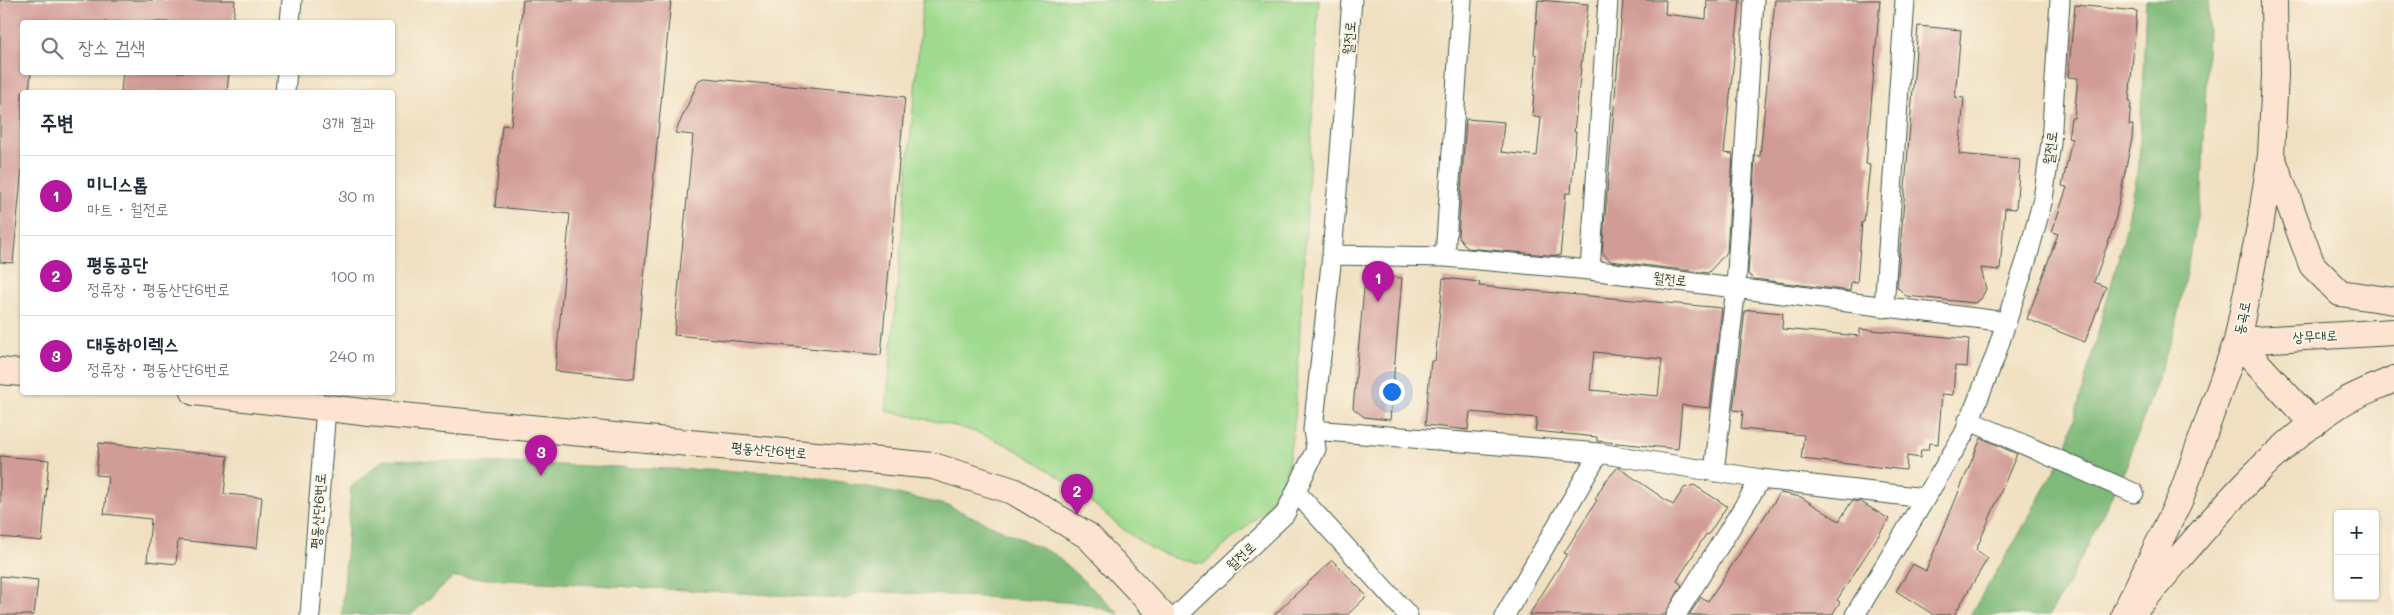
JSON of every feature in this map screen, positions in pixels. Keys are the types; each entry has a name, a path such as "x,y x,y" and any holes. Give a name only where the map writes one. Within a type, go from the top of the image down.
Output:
{"main road":[{"name":"동곡로","path":"2124,615 2181,497 2237,340 2260,227 2271,155 2275,75 2274,0"},
{"path":"2271,155 2312,265 2340,293 2394,301"},
{"name":"상무대로","path":"2237,340 2394,332"},
{"path":"2237,340 2313,424"},
{"path":"0,371 20,373"},
{"path":"2130,615 2250,478 2313,424 2343,403 2394,379"},
{"name":"평동산단6번로","path":"246,395 264,396 326,408 933,466 1012,491 1088,536 1162,615"}],"street":[{"path":"290,20 292,0"},
{"name":"월전로","path":"1178,615 1285,514 1316,449 1313,430 1332,255 1352,0"},
{"path":"1445,257 1462,0"},
{"path":"1590,270 1608,0"},
{"path":"1714,472 1736,287 1754,0"},
{"path":"1884,308 1905,0"},
{"name":"월전로","path":"1855,615 1964,434 1968,420 1996,357 2042,199 2051,143 2060,0"},
{"path":"285,90 287,75"},
{"name":"월전로","path":"1332,255 1445,257 1590,270 2007,322"},
{"name":"평동산단6번로","path":"310,615 326,408"},
{"path":"1968,420 2134,493"},
{"path":"1313,430 1599,453 1761,479 1925,498"},
{"path":"1505,615 1599,453"},
{"path":"1676,615 1761,479"},
{"path":"1296,492 1408,615"}],"green space":[{"path":"923,0 1319,0 1295,418 1287,471 1265,511 1204,563 1185,561 1167,556 1151,548 1135,538 1062,479 1012,447 975,432 931,420 886,411"},
{"path":"2146,0 2209,0 2202,192 2174,332 2126,467 2068,584 2049,615 1970,615 2018,536 2066,449 2123,242 2139,166"},
{"path":"384,459 789,473 859,485 949,506 1054,554 1120,614 1082,603 948,595 863,591 845,599 453,577 411,615 342,615 351,487"}],"building":[{"path":"0,0 235,0 233,20 20,20 20,75 31,75 29,90 20,90 20,188 13,263 0,262"},
{"path":"523,0 671,0 634,379 555,371 570,214 495,207 502,125 511,126"},
{"path":"1538,0 1588,4 1574,132 1576,132 1571,193 1566,193 1560,256 1467,248 1458,236 1466,119 1504,122 1501,152 1537,156 1541,117 1532,116 1537,55 1534,54"},
{"path":"1623,0 1666,0 1665,14 1706,19 1707,0 1740,0 1724,153 1733,154 1727,252 1708,273 1610,261 1602,252"},
{"path":"1775,0 1880,0 1866,164 1870,165 1864,222 1862,222 1857,283 1851,282 1850,291 1754,279 1748,274 1755,156 1760,156"},
{"path":"2075,5 2137,11 2129,102 2131,102 2129,125 2133,125 2132,138 2114,226 2094,282 2106,287 2085,342 2027,319 2058,234 2052,232 2067,187 2062,186 2072,139 2068,138 2071,118 2074,118 2078,78 2068,77"},
{"path":"1918,26 1961,30 1955,97 1964,98 1959,154 2020,160 2016,209 2005,208 2000,270 1981,268 1986,289 1981,299 1975,303 1906,296 1897,287"},
{"path":"123,75 229,75 227,90 121,90"},
{"path":"705,78 905,97 881,355 674,335 693,135 675,133 699,80"},
{"path":"1378,276 1402,278 1390,420 1364,417 1353,408 1364,288"},
{"path":"1443,278 1480,282 1479,286 1722,308 1710,408 1682,405 1678,449 1597,441 1597,437 1535,431 1537,418 1470,412 1468,430 1425,425 1431,361 1435,361","holes":["1594,352 1662,359 1658,396 1590,390"]},
{"path":"1745,311 1783,313 1782,329 1860,336 1860,329 1969,339 1967,367 1955,366 1953,395 1942,394 1938,444 1929,443 1928,450 1921,450 1920,458 1907,456 1906,470 1801,459 1804,435 1741,429 1743,411 1733,410"},
{"path":"1981,438 2017,454 1976,550 1988,558 1954,615 1934,615 1896,591 1913,564 1926,571"},
{"path":"99,443 228,456 224,494 262,497 257,548 178,540 176,564 147,561 151,519 104,514 108,476 96,475"},
{"path":"0,456 49,460 42,541 0,537"},
{"path":"1618,467 1673,505 1684,488 1694,485 1727,506 1708,535 1706,534 1677,581 1682,585 1665,615 1529,615 1567,554 1564,553 1597,500 1595,499 1604,483"},
{"path":"1780,493 1801,497 1839,521 1852,501 1861,502 1889,519 1837,600 1840,602 1832,615 1689,615 1701,597 1708,601"},
{"path":"1332,560 1367,596 1347,615 1274,615"},
{"path":"0,576 38,580 34,615 0,615"}],"place":[{"name":"미니스톱","path":"1378,302"},
{"name":"대동하이렉스","path":"541,476"},
{"name":"평동공단","path":"1077,515"}]}
